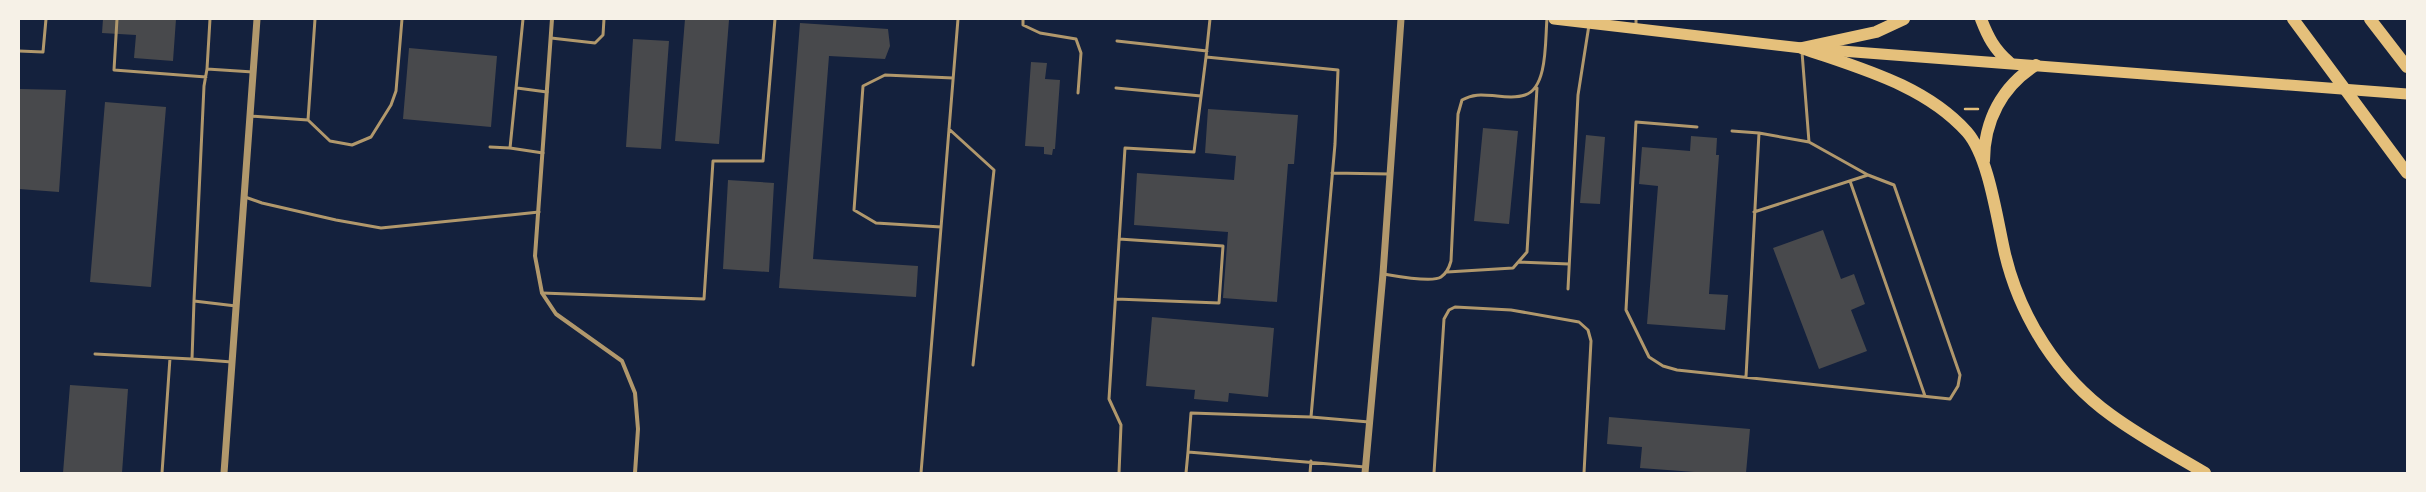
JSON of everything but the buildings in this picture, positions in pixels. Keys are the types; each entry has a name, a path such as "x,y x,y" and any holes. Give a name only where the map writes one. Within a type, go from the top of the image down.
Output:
{"highway":[{"path":"1554,19 1589,23 1636,24 1802,48 2009,62 2407,94"},
{"path":"1802,48 1876,32 1904,19"},
{"path":"1981,19 1989,39 1997,51 2009,62"},
{"path":"2293,19 2407,173"},
{"path":"2370,19 2407,68"},
{"path":"1802,48 1888,79 1919,94 1942,109 1968,133 1984,165 2014,283 2030,322 2057,362 2081,389 2111,415 2205,473"},
{"path":"1984,165 1987,138 1995,110 2004,93 2016,79 2036,65"}],"street":[{"path":"224,473 257,19"},
{"path":"552,19 535,256 542,293 556,314 622,361 635,393 638,429 635,473"},
{"path":"1365,470 1383,274 1401,19"}],"lane":[{"path":"19,51 43,52 46,19"},
{"path":"117,19 114,70 206,77"},
{"path":"192,360 210,19"},
{"path":"308,120 315,19"},
{"path":"250,116 308,120 330,141 352,145 371,137 391,105 396,91 402,19"},
{"path":"510,148 523,19"},
{"path":"551,38 595,43 603,34 604,19"},
{"path":"542,293 704,299 713,161 763,161 776,19"},
{"path":"920,473 958,19"},
{"path":"1023,19 1023,25 1040,33 1076,39 1081,53 1078,93"},
{"path":"1119,473 1122,425 1109,399 1125,148 1194,152 1210,19"},
{"path":"1383,274 1430,279 1439,278 1447,272 1451,261 1458,114 1462,100 1471,95 1512,97 1526,95 1535,90 1542,75 1547,19"},
{"path":"1568,289 1578,95 1589,23"},
{"path":"1117,41 1207,51"},
{"path":"1802,48 1809,142"},
{"path":"1206,57 1338,70 1332,173 1311,417"},
{"path":"207,69 253,72"},
{"path":"941,227 876,223 854,210 862,86 885,75 953,78"},
{"path":"1447,272 1513,268 1527,252 1537,85"},
{"path":"517,88 547,92"},
{"path":"1116,88 1201,96"},
{"path":"1697,127 1636,122 1626,310 1649,357 1663,366 1677,370 1950,399 1958,386 1960,375 1894,185 1868,175 1809,142 1759,133 1732,131"},
{"path":"949,129 994,170 974,365"},
{"path":"1746,377 1759,133"},
{"path":"490,147 510,148 543,153"},
{"path":"1332,173 1390,174"},
{"path":"1754,212 1868,175"},
{"path":"1850,181 1925,396"},
{"path":"244,196 262,203 381,228 539,212"},
{"path":"1116,299 1219,303 1223,246 1120,239"},
{"path":"1519,262 1569,264"},
{"path":"194,301 237,306"},
{"path":"1434,473 1444,319 1449,310 1455,307 1510,310 1579,322 1588,330 1591,341 1584,473"},
{"path":"95,354 232,362"},
{"path":"162,473 170,358"},
{"path":"1186,473 1191,413 1311,417 1370,422"},
{"path":"1188,452 1311,461 1365,470"},
{"path":"1310,473 1311,461"}],"path":[{"path":"1963,111 1965,108 1980,109"}]}
